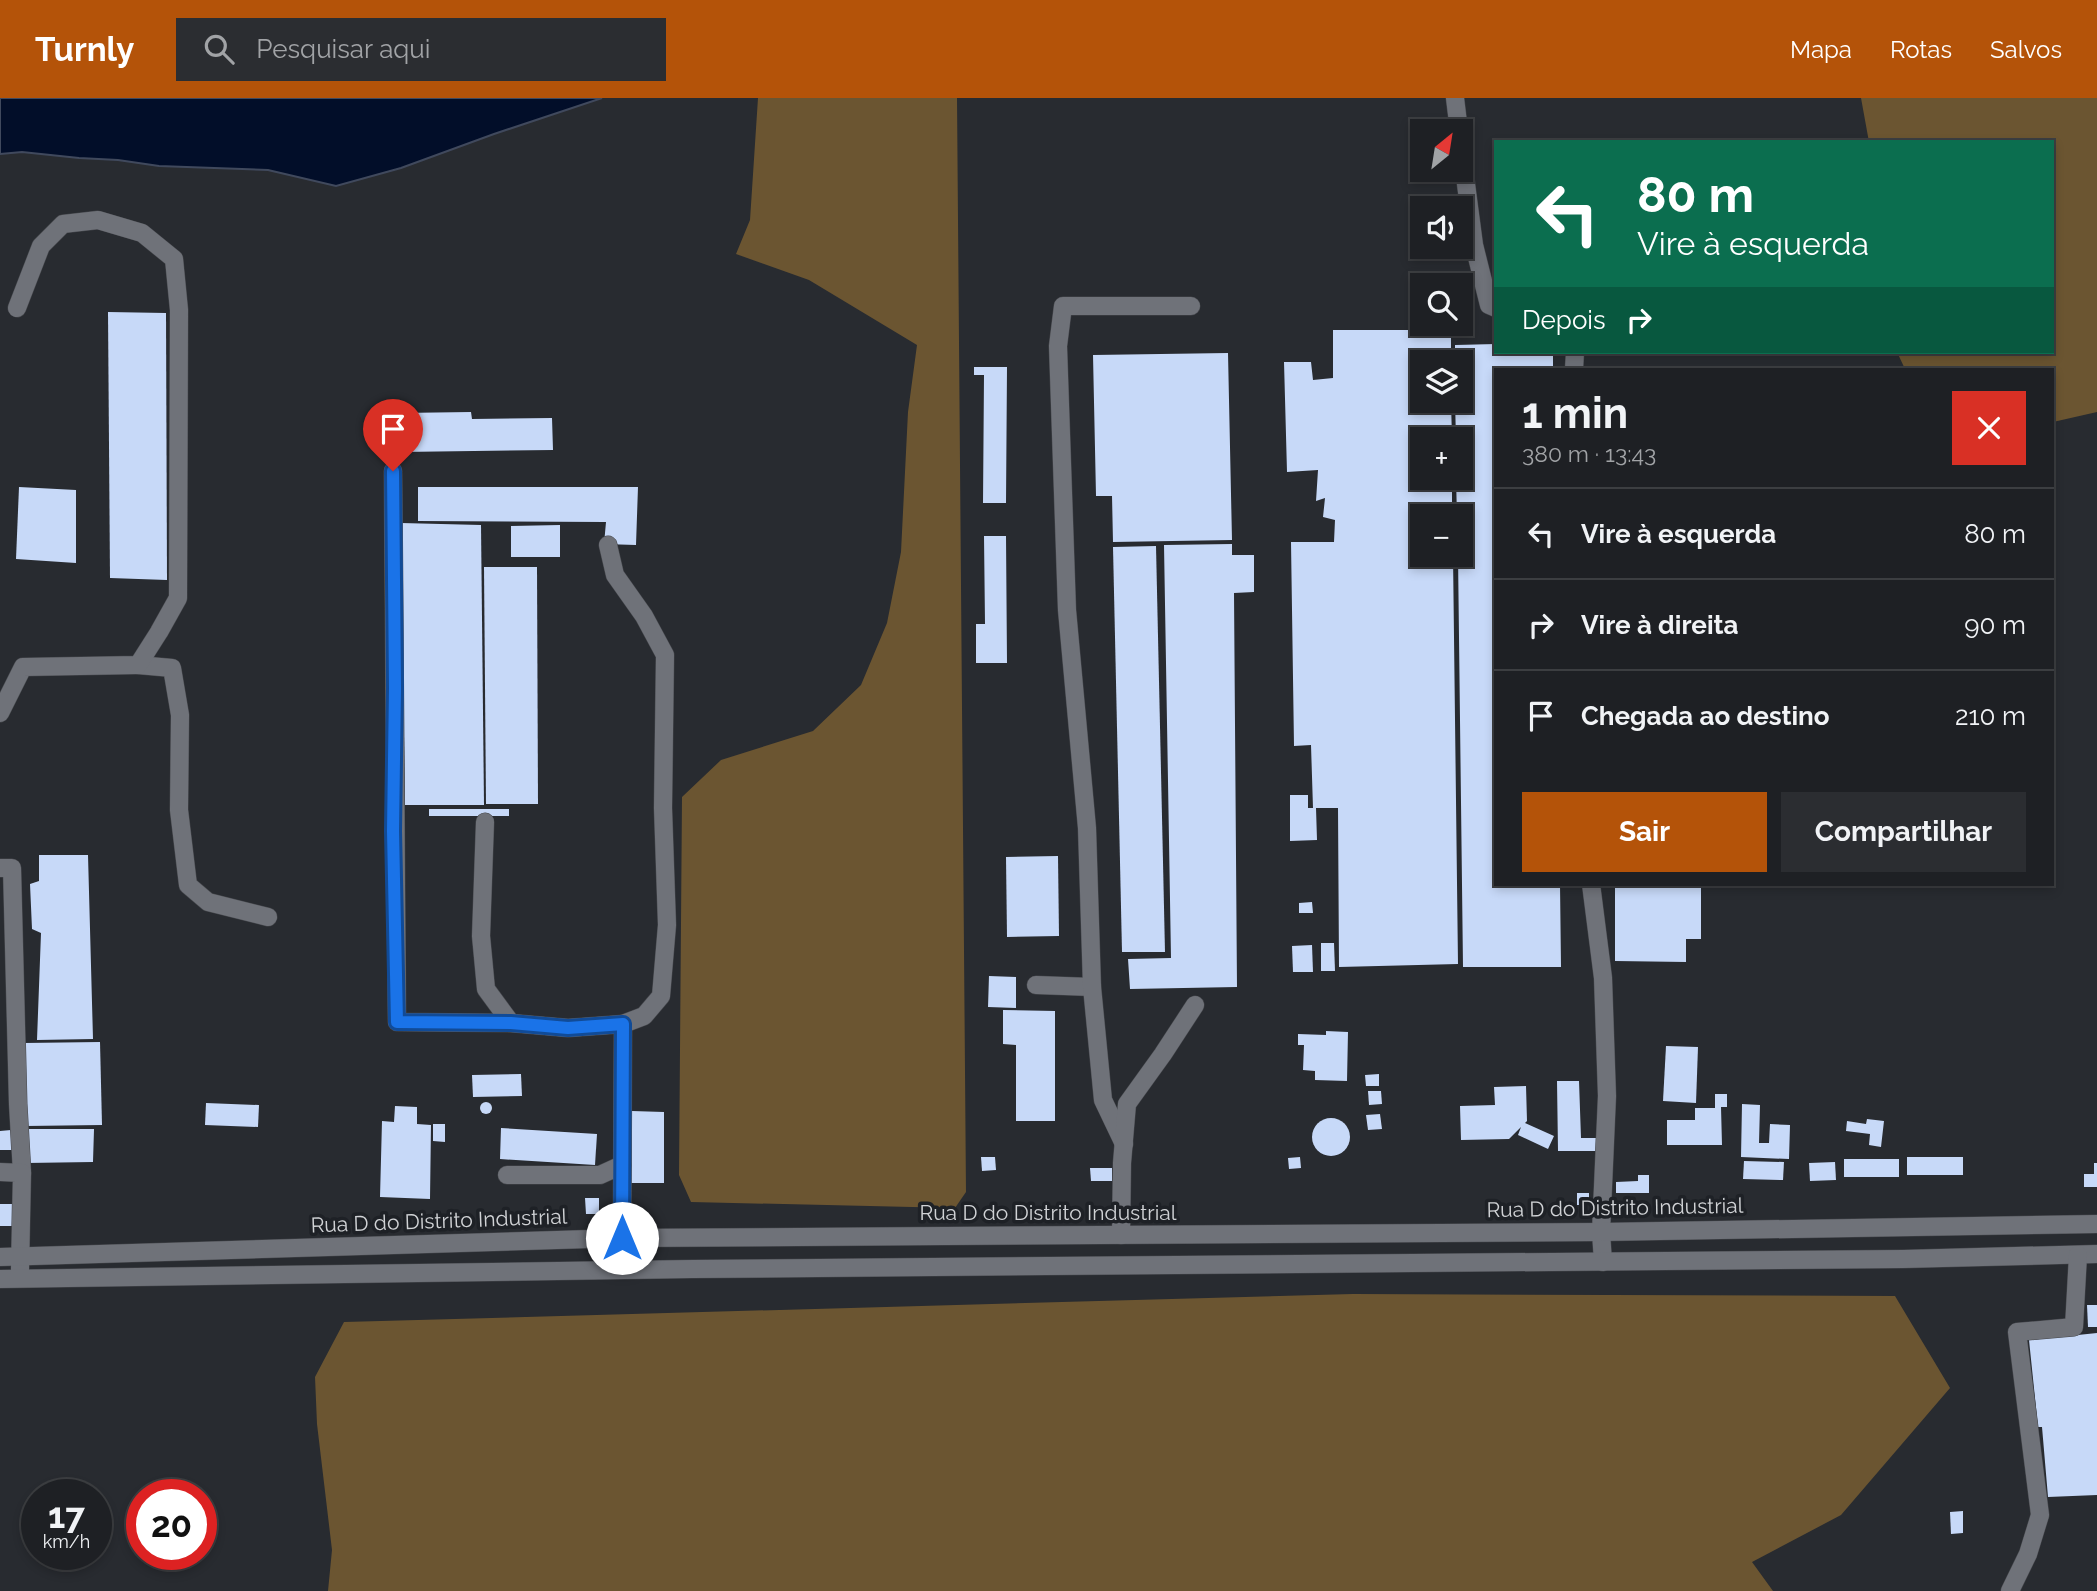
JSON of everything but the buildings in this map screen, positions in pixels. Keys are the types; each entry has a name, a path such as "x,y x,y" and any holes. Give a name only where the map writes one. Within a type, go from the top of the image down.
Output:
{"street":[{"path":"1455,98 1458,119"},
{"path":"1466,182 1474,245 1489,305 1494,307"},
{"path":"17,308 41,246 63,224 98,220 142,233 174,259 179,310 178,598 138,665"},
{"path":"1124,1143 1103,1100 1092,987 1087,828 1066,610 1058,346 1063,306 1191,306"},
{"path":"393,471 393,831 397,1022 511,1023 568,1028 623,1024 644,1016 661,996 667,925 663,808 665,655 644,616 615,575 608,545"},
{"path":"0,713 23,667 138,665 172,668 180,715 178,810 188,886 208,902 268,917"},
{"path":"485,821 481,936 486,989 511,1023"},
{"path":"0,868 12,869 22,1173 20,1280"},
{"path":"1591,886 1603,978 1607,1096 1601,1232 1603,1262"},
{"path":"1036,985 1092,987"},
{"path":"1121,1236 1127,1104 1195,1005"},
{"path":"622,1238 623,1024"},
{"path":"507,1175 600,1175 622,1165"},
{"path":"0,1172 22,1173"},
{"name":"Rua D do Distrito Industrial","path":"0,1257 622,1238 1601,1232 2097,1224"},
{"path":"0,1279 706,1269 1983,1258 2097,1254"},
{"path":"2010,1591 2028,1554 2040,1515 2017,1332 2074,1327 2078,1255"}],"shaded area":[{"path":"758,98 957,98 966,1192 955,1208 691,1202 679,1175 682,797 721,760 813,731 861,685 887,623 901,552 908,412 917,345 809,280 736,254 750,220"},
{"path":"1861,98 2097,98 2097,412 2054,422 2054,368 1905,368 1898,354 2054,354 2054,140 1869,140"},
{"path":"1353,1294 1895,1296 1950,1388 1841,1515 1752,1562 1773,1591 328,1591 332,1550 317,1424 315,1377 344,1322"}],"water":[{"path":"0,98 602,98 401,168 336,186 268,170 159,166 22,152 0,154"}],"route":[{"path":"393,471 393,831 397,1022 511,1023 568,1028 623,1024 622,1238"}]}
